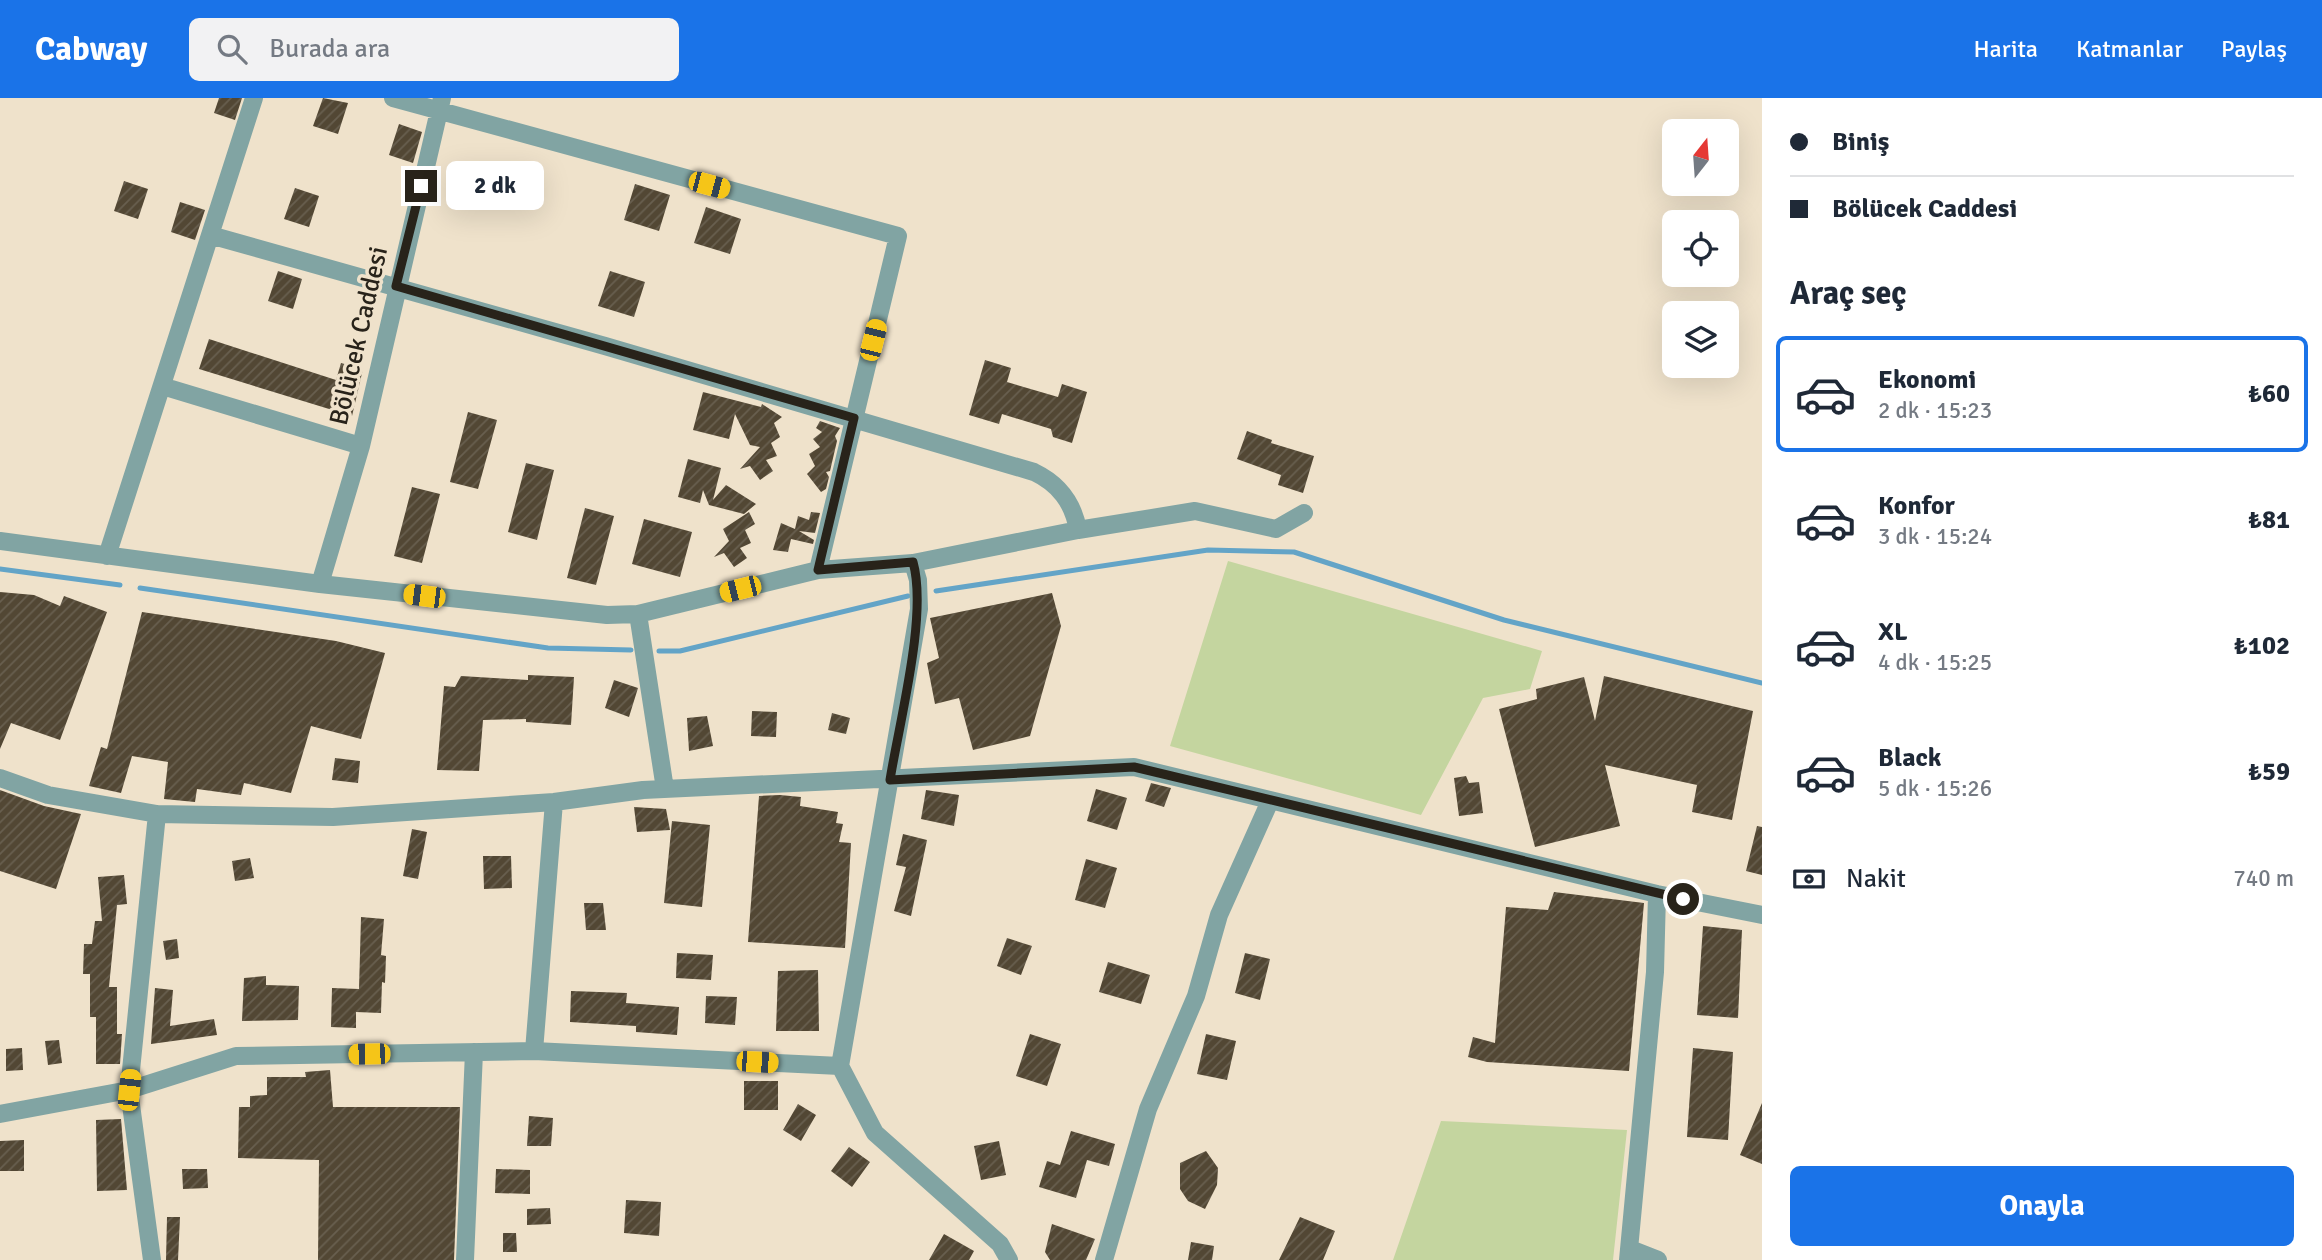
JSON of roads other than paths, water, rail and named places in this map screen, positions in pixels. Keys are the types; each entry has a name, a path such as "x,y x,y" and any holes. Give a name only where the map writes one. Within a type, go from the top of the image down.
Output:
{"street":[{"path":"107,556 254,98"},
{"path":"393,98 441,105 898,236 818,570"},
{"name":"Bölücek Caddesi","path":"320,584 361,446 396,286 441,105"},
{"path":"210,235 854,418 1044,477 1068,500 1078,530"},
{"path":"162,386 361,446"},
{"path":"0,541 320,584 579,613 638,614 818,570 913,562 1078,530 1195,512 1276,529 1304,513"},
{"path":"913,562 918,580 919,609 840,1066 875,1133 1000,1244 1009,1260"},
{"path":"638,614 665,789"},
{"path":"0,778 48,794 157,814 333,817 554,802 665,789 1134,767 1657,894 1762,915"},
{"path":"1104,1260 1148,1109 1196,996 1219,915 1270,801"},
{"path":"534,1051 554,802"},
{"path":"152,1260 129,1090 157,814"},
{"path":"1657,894 1655,972 1629,1254 1658,1260"},
{"path":"0,1114 129,1090 236,1056 534,1051 840,1066"},
{"path":"465,1260 474,1052"}],"waterway":[{"path":"936,591 1208,550 1294,552 1504,620 1762,683"},
{"path":"0,569 120,585"},
{"path":"140,588 548,648 631,650"},
{"path":"659,651 680,651 908,596"}]}
